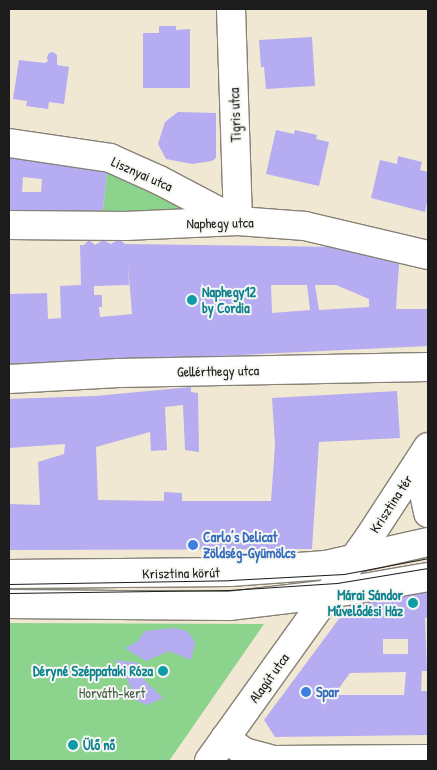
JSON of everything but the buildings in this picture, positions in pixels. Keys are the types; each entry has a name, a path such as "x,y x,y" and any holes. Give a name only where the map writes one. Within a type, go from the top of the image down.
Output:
{"street":[{"name":"Tigris utca","path":"231,9 238,221"},
{"name":"Lisznyai utca","path":"9,143 110,158 159,180 238,221"},
{"name":"Naphegy utca","path":"9,225 125,226 238,221 305,226 428,255"},
{"name":"Gellérthegy utca","path":"9,379 119,373 428,367"},
{"path":"428,448 422,484 428,512"},
{"name":"Krisztina tér","path":"329,594 428,448"},
{"name":"Krisztina tér","path":"353,560 428,542"},
{"name":"Krisztina körút","path":"9,574 230,572 326,565 353,560"},
{"path":"9,604 229,606 329,594 428,577"},
{"name":"Alagút utca","path":"209,761 235,745 329,594"},
{"path":"235,745 274,760 428,759"}],"green space":[{"path":"108,165 184,203 182,214 102,216"},
{"name":"Horváth-kert","path":"9,623 264,624 169,761 9,761"}],"tram line":[{"path":"9,584 230,580 344,574 428,558"},
{"path":"9,593 229,590 337,583 428,568"}],"place":[{"name":"Naphegy12 by Cordia","path":"192,300"},
{"name":"Carlo’s Delicat Zöldség-Gyümölcs","path":"193,545"},
{"name":"Márai Sándor Művelődési Ház","path":"413,603"},
{"name":"Déryné Széppataki Róza","path":"163,671"},
{"name":"Spar","path":"306,692"},
{"name":"Ülő nő","path":"73,745"}]}
